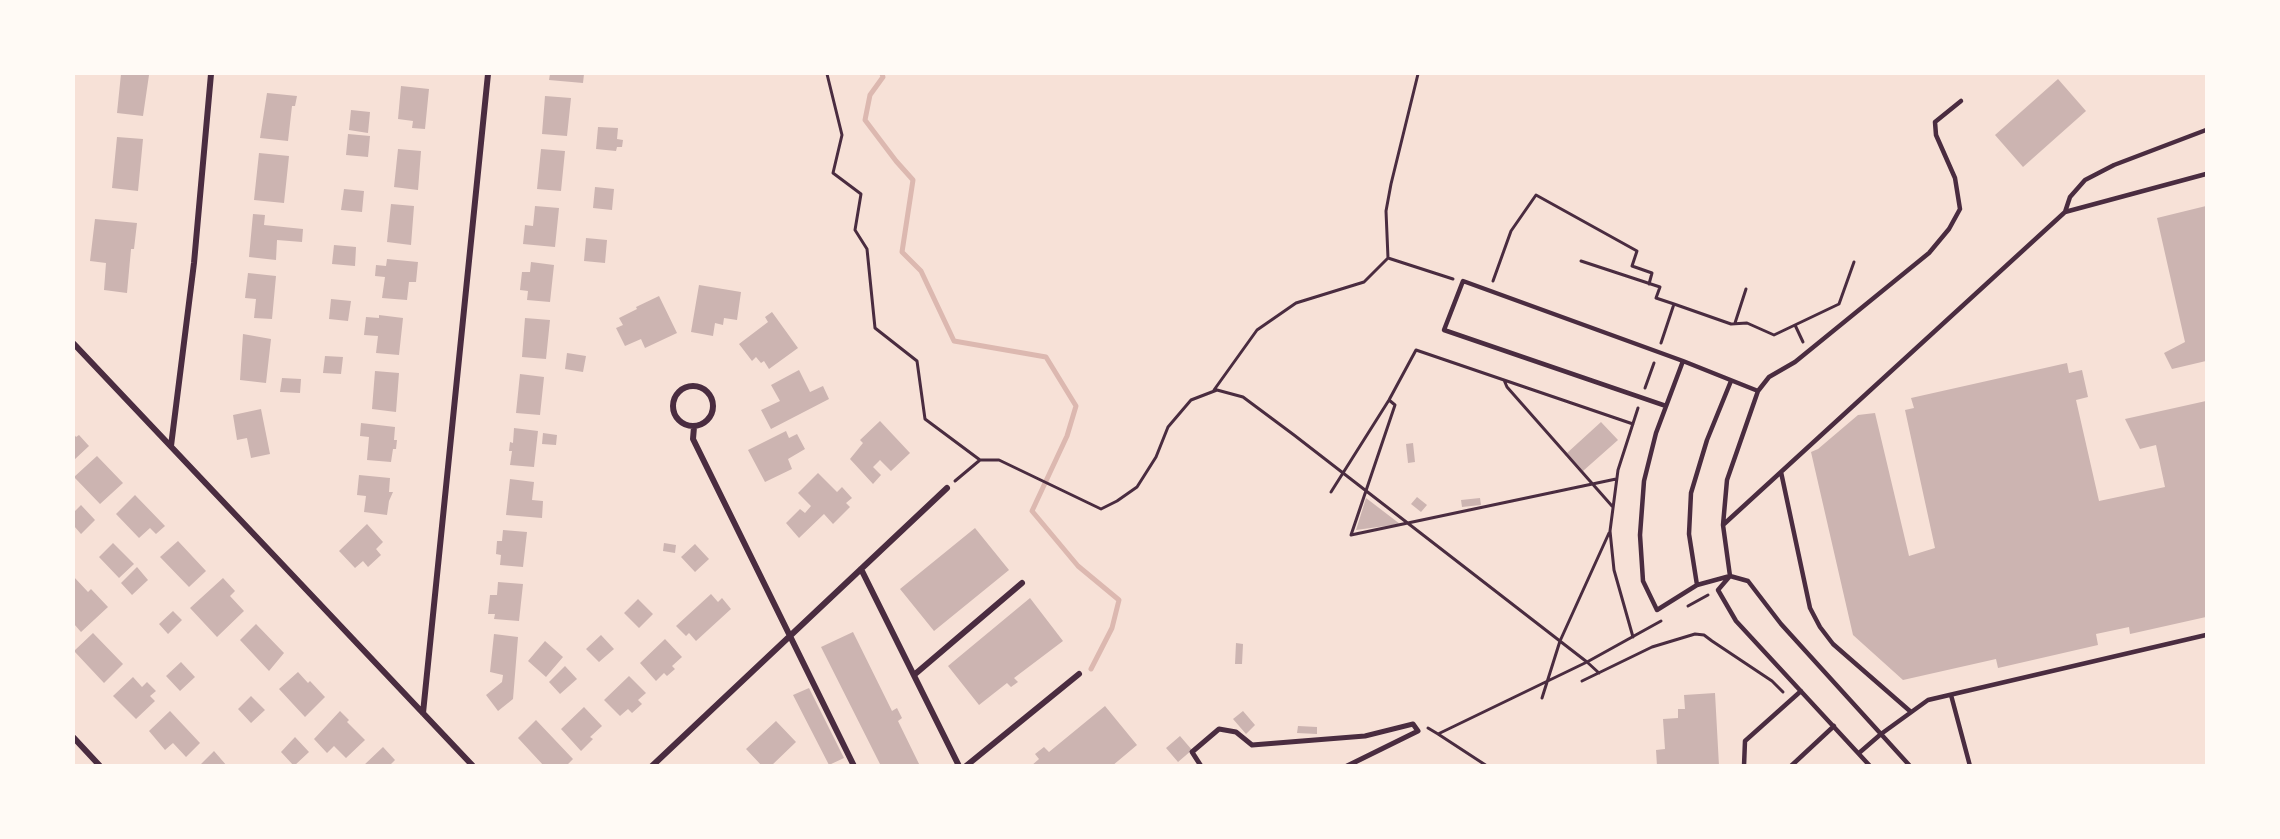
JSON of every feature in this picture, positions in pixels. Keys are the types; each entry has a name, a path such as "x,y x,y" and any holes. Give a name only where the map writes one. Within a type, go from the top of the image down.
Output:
{"street":[{"path":"171,446 194,263 211,74"},
{"path":"423,712 488,74"},
{"path":"74,344 473,765"},
{"path":"691,386 705,389 713,401 711,415 701,425 694,427 680,423 672,404 678,392 691,386"},
{"path":"694,427 693,439 854,765"},
{"path":"652,765 948,487"},
{"path":"861,569 959,765"},
{"path":"914,675 1022,583"},
{"path":"966,765 1079,674"},
{"path":"1202,765 1192,752 1219,729 1236,732 1252,745 1365,736 1413,724 1418,731 1347,765"},
{"path":"74,738 100,765"}],"lane":[{"path":"1867,764 1736,621 1718,590 1730,576 1723,525 1727,480 1758,391 1769,377 1808,351 1929,253 1949,229 1960,209 1955,178 1936,135 1935,122 1961,101"},
{"path":"2065,212 2070,197 2085,180 2114,165 2206,130"},
{"path":"1723,525 2065,212 2206,174"},
{"path":"1666,406 1444,330 1462,281 1683,361 1758,391"},
{"path":"1683,361 1656,433 1644,482 1640,535 1643,581 1657,610 1697,585 1730,576 1748,581 1781,624 1910,765"},
{"path":"1697,585 1689,534 1691,494 1707,440 1731,381"},
{"path":"1781,472 1810,608 1820,627 1833,644 1911,712"},
{"path":"1859,753 1928,700 2206,635"},
{"path":"1744,765 1745,741 1801,691"},
{"path":"1951,694 1970,765"},
{"path":"1791,765 1833,726"}],"path":[{"path":"827,74 842,135 833,173 861,194 855,230 867,249 875,328 917,361 925,419 980,460 999,460 1101,509 1137,487 1156,457 1168,427 1191,400 1217,390 1243,397 1599,673"},
{"path":"1214,391 1257,330 1296,303 1364,282 1388,258 1386,211 1418,74"},
{"path":"1490,291 1511,231 1536,195 1637,251 1632,266 1652,273 1648,284"},
{"path":"1388,258 1462,281"},
{"path":"1581,261 1660,287 1656,298 1731,324 1747,323 1774,335 1839,303 1854,262"},
{"path":"1735,323 1746,289"},
{"path":"1633,637 1617,581 1610,531 1612,507 1616,479 1641,397 1674,304"},
{"path":"1795,325 1808,351"},
{"path":"1331,492 1389,400 1416,350 1633,424"},
{"path":"1504,380 1507,387 1612,507"},
{"path":"1389,400 1395,405 1351,535 1616,479"},
{"path":"948,487 980,460"},
{"path":"1542,698 1560,641 1610,531"},
{"path":"1680,611 1718,590"},
{"path":"1438,734 1587,662 1661,621"},
{"path":"1582,681 1652,647 1695,634 1704,635 1772,681 1783,693"},
{"path":"1416,728 1425,725 1487,765"}],"building":[{"path":"121,74 149,75 143,116 117,113"},
{"path":"550,74 584,74 583,83 549,80"},
{"path":"2058,79 2086,111 2023,167 1995,135"},
{"path":"401,86 429,89 425,129 412,128 413,121 398,119"},
{"path":"267,93 297,96 295,106 292,106 288,141 260,138"},
{"path":"545,96 571,98 567,136 542,134"},
{"path":"351,110 370,112 368,133 349,130"},
{"path":"598,127 618,128 617,139 623,140 622,147 617,147 616,151 596,149"},
{"path":"348,134 370,136 368,157 346,155"},
{"path":"117,137 143,139 138,191 112,188"},
{"path":"398,149 421,151 418,190 394,187"},
{"path":"541,149 565,151 561,191 537,189"},
{"path":"259,153 289,156 284,203 254,200"},
{"path":"595,187 614,189 612,210 593,208"},
{"path":"344,189 364,191 362,212 341,210"},
{"path":"391,204 414,206 411,245 387,242"},
{"path":"535,206 559,208 555,247 523,244 525,225 533,226"},
{"path":"2206,206 2206,361 2172,369 2164,353 2185,342 2157,218"},
{"path":"253,214 265,215 264,225 303,229 302,242 277,240 276,260 249,257"},
{"path":"95,219 137,223 134,249 131,249 127,293 104,290 106,263 90,261"},
{"path":"586,238 607,240 605,263 584,261"},
{"path":"334,245 356,247 355,266 332,264"},
{"path":"387,259 418,262 416,282 409,282 407,300 382,298 385,277 375,276 376,265 386,266"},
{"path":"531,262 554,265 550,302 527,300 528,291 520,290 522,272 530,272"},
{"path":"248,273 276,276 272,319 254,318 256,299 245,298"},
{"path":"699,285 741,292 737,320 724,318 723,325 715,323 713,336 691,332"},
{"path":"659,296 677,333 645,348 641,339 625,346 616,328 623,325 619,318"},
{"path":"331,299 351,301 348,321 329,319"},
{"path":"772,312 798,348 769,369 764,361 761,363 756,357 752,361 739,344 768,322 765,317"},
{"path":"379,315 403,318 399,355 376,353 378,336 364,335 366,317 379,318"},
{"path":"525,318 550,320 546,359 522,357"},
{"path":"243,334 271,339 266,383 240,380"},
{"path":"567,353 586,356 583,372 565,369"},
{"path":"325,356 343,357 341,374 323,373"},
{"path":"2067,363 2069,373 2082,370 2088,397 2076,400 2099,501 2165,487 2156,445 2140,449 2125,419 2206,401 2206,617 2130,634 2129,627 2096,634 2098,645 1998,668 1996,659 1903,680 1853,635 1811,452 1818,449 1858,415 1875,413 1909,556 1935,548 1905,410 1914,408 1911,398"},
{"path":"799,370 810,392 823,386 829,399 771,429 761,410 780,401 771,385"},
{"path":"375,371 399,373 396,412 372,409"},
{"path":"520,374 544,377 540,415 516,413"},
{"path":"282,378 301,379 300,393 280,392"},
{"path":"261,409 270,454 251,458 247,438 237,440 233,415"},
{"path":"880,421 910,453 891,471 880,460 873,467 881,475 873,484 850,459 863,443 860,440"},
{"path":"1601,422 1618,440 1583,471 1567,453"},
{"path":"361,423 395,427 396,449 393,449 391,462 367,460 369,437 360,436"},
{"path":"514,428 538,431 534,467 510,465 512,451 509,451 510,442 513,443"},
{"path":"786,431 789,438 797,434 805,449 788,459 792,469 765,482 748,450"},
{"path":"543,433 557,435 556,445 542,444"},
{"path":"74,434 76,437 79,435 89,446 74,460"},
{"path":"1413,443 1415,462 1408,463 1406,444"},
{"path":"97,456 123,483 100,504 74,477"},
{"path":"818,473 837,492 842,487 852,498 846,503 850,507 833,524 824,514 799,538 786,523 800,509 805,513 811,506 798,493"},
{"path":"359,475 390,478 389,492 393,492 387,515 364,512 366,496 357,495"},
{"path":"510,479 534,482 532,500 543,501 542,518 506,515"},
{"path":"135,495 165,526 156,534 150,528 139,538 116,514"},
{"path":"1417,497 1427,505 1421,512 1411,504"},
{"path":"1366,498 1400,524 1356,530"},
{"path":"1480,498 1481,505 1462,507 1461,500"},
{"path":"81,505 95,520 81,534 74,526 74,512"},
{"path":"367,524 383,542 376,549 381,555 368,567 363,561 355,568 339,551"},
{"path":"975,528 1009,570 934,631 900,589"},
{"path":"503,530 527,532 523,567 500,565 501,555 496,554 497,541 502,541"},
{"path":"178,541 206,571 189,587 160,557"},
{"path":"113,543 134,564 119,578 99,557"},
{"path":"664,543 676,545 675,553 663,551"},
{"path":"695,544 709,559 695,572 681,557"},
{"path":"137,567 148,580 132,595 121,583"},
{"path":"74,577 88,592 91,589 108,607 81,632 74,624"},
{"path":"223,578 235,591 230,596 244,611 217,637 190,608"},
{"path":"498,582 523,584 519,621 494,619 495,614 488,614 490,595 497,595"},
{"path":"711,594 718,602 722,598 731,609 696,641 689,633 686,636 676,626"},
{"path":"1030,598 1063,641 1014,678 1018,682 1011,687 1007,683 979,705 948,666"},
{"path":"638,599 653,614 639,628 624,613"},
{"path":"173,611 182,620 168,634 159,624"},
{"path":"256,624 284,653 269,671 240,640"},
{"path":"853,632 892,711 897,708 902,718 898,721 920,766 881,766 821,647"},
{"path":"93,633 123,664 104,683 74,651"},
{"path":"494,634 518,637 513,699 498,711 486,695 502,682 503,675 490,672"},
{"path":"601,635 614,649 599,662 586,649"},
{"path":"665,639 682,657 672,666 675,669 667,676 664,673 656,681 640,663"},
{"path":"545,641 563,657 546,677 528,661"},
{"path":"1236,643 1243,644 1242,664 1235,664"},
{"path":"181,662 195,677 180,691 166,676"},
{"path":"565,666 577,679 560,694 549,682"},
{"path":"298,672 325,697 305,717 279,689"},
{"path":"629,676 646,693 638,700 642,704 632,713 628,709 620,716 604,700"},
{"path":"133,677 142,687 147,682 156,691 150,696 155,701 136,719 113,696"},
{"path":"809,688 844,758 829,765 793,695"},
{"path":"1715,693 1719,766 1657,766 1656,750 1665,749 1663,719 1678,718 1678,709 1685,709 1684,695"},
{"path":"251,696 265,710 251,723 238,709"},
{"path":"1105,706 1137,745 1112,766 1031,766 1039,759 1035,754 1044,747 1049,752"},
{"path":"584,707 602,726 590,737 593,739 581,751 561,729"},
{"path":"170,711 200,743 186,757 173,743 165,750 149,731"},
{"path":"340,711 349,720 347,722 365,740 346,758 334,746 327,753 314,739"},
{"path":"1243,711 1255,725 1246,734 1233,719"},
{"path":"536,720 573,759 566,766 544,766 518,738"},
{"path":"776,721 796,742 771,766 762,766 746,749"},
{"path":"1298,726 1317,727 1317,734 1297,733"},
{"path":"1180,736 1192,750 1178,762 1166,748"},
{"path":"295,737 309,752 294,766 281,752"},
{"path":"383,747 395,760 389,766 363,766"},
{"path":"214,751 227,766 199,766"}],"waterway":[{"path":"882,74 883,77 870,95 865,120 913,180 902,252 921,271 954,341 1046,357 1076,406 1067,436 1032,511 1078,566 1119,600 1112,628 1091,669"}]}
